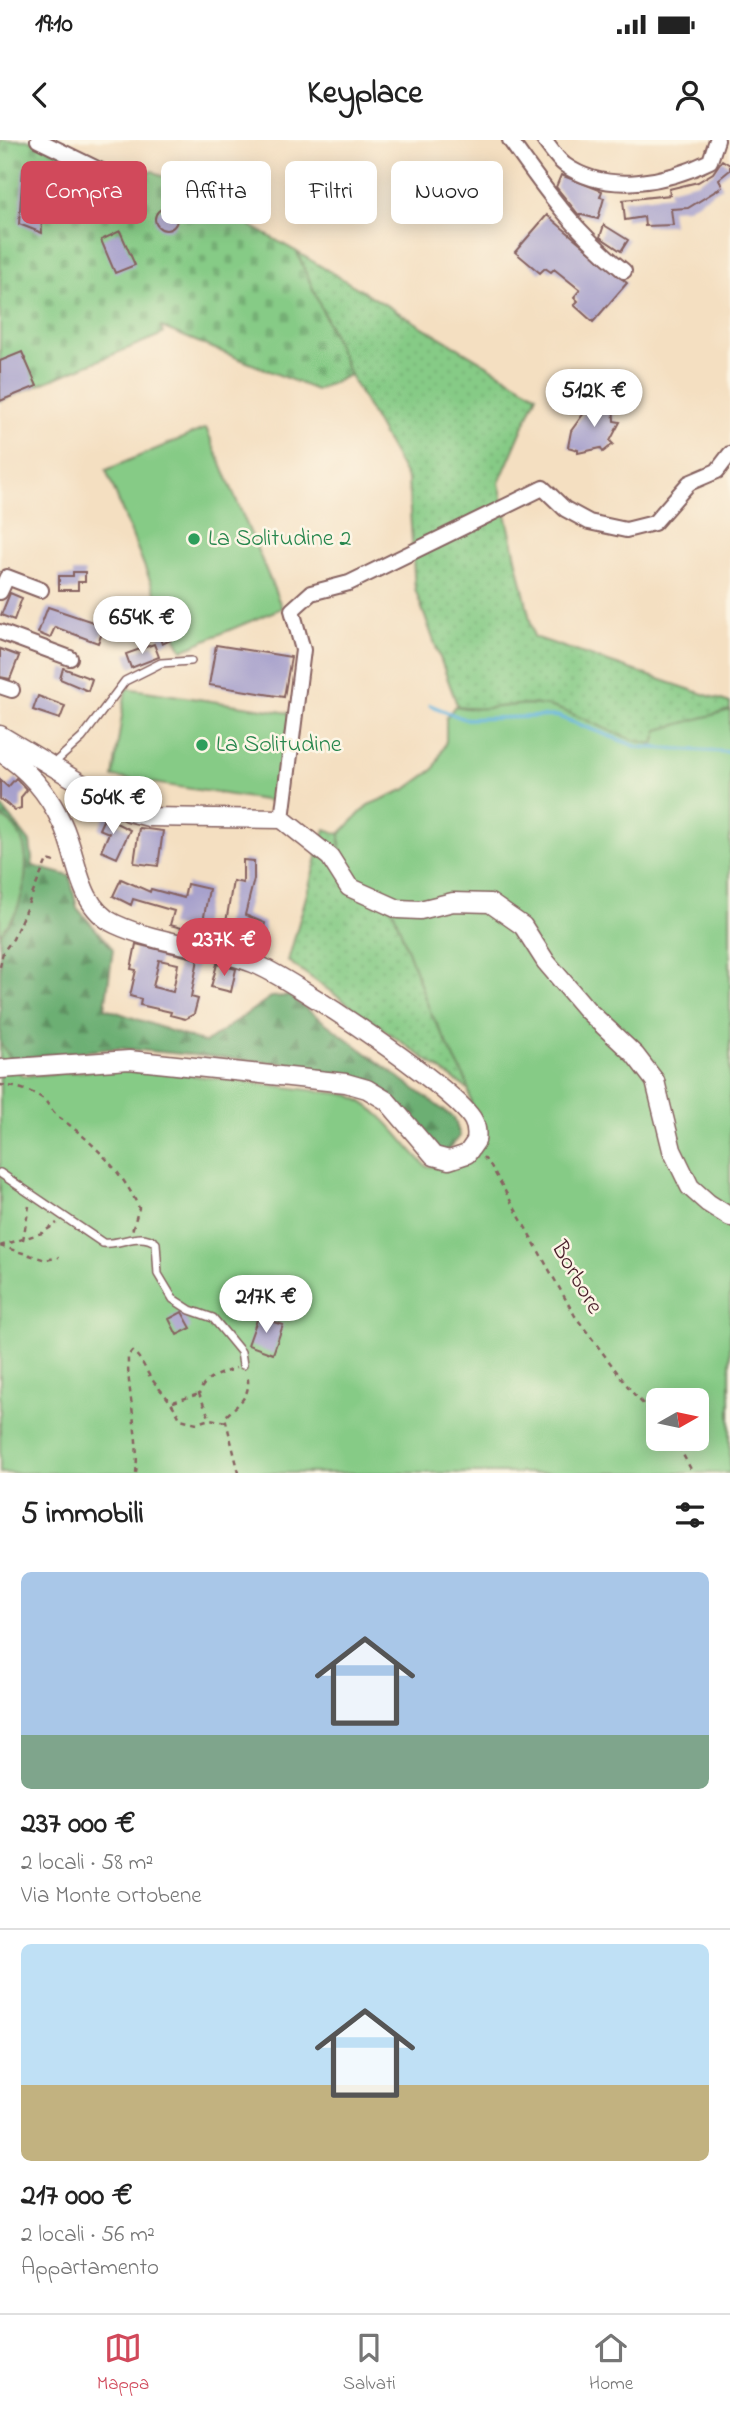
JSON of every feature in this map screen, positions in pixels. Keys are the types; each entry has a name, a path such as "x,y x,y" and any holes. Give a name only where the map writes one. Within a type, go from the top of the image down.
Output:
{"street":[{"path":"38,140 81,161"},
{"path":"510,140 566,217 590,244 624,271"},
{"path":"544,140 565,165 596,178 625,183 656,180 691,171 710,161 717,140"},
{"path":"282,819 303,650 292,610 311,593 349,583 543,488 565,509 589,522 626,530 654,523 690,483 717,471 730,454"},
{"path":"0,592 7,577 41,590"},
{"path":"0,632 70,659"},
{"path":"0,735 130,812 149,817 282,819 330,857 349,887 398,909 420,909 453,902 490,903 523,926 546,962 587,1010 635,1055 655,1081 673,1150 690,1187 730,1217"},
{"path":"0,752 24,768 43,789 62,822 76,866 93,904 111,922 269,970 393,1053 457,1102 476,1126 473,1148 467,1154 449,1160 433,1156 400,1113 379,1095 337,1081 129,1060 0,1069"}],"lane":[{"path":"53,764 82,738 125,681 161,663 191,661"},
{"path":"0,1172 103,1243 116,1245 134,1237 149,1238 156,1243 158,1274 173,1298 190,1310 213,1318 242,1352 243,1365"}],"path":[{"path":"0,967 4,952 13,939 47,860 76,866"},
{"path":"0,1087 29,1090 44,1099 57,1117 75,1127 97,1151 132,1192 139,1208 131,1230 134,1237"},
{"name":"Borbore","path":"473,1148 491,1166 575,1316 646,1407"},
{"path":"23,1240 31,1195"},
{"path":"0,1246 23,1240 66,1218"},
{"path":"0,1246 47,1260 59,1257"},
{"path":"135,1473 137,1459 127,1388 128,1356 132,1351 144,1362 149,1377 173,1402 180,1419 197,1423 210,1419 226,1422"},
{"path":"210,1419 199,1394 202,1386 211,1378 243,1365 249,1386 244,1400 226,1417 239,1473"},
{"path":"173,1402 199,1394"},
{"path":"681,1451 693,1473"}],"green space":[{"path":"0,140 30,140 74,161 21,161 21,224 147,224 147,173 153,171 161,176 161,224 247,224 297,252 350,375 316,390 161,327 163,334 0,401"},
{"path":"297,252 537,395 499,483 534,637 730,703 730,1473 450,1473 489,1133 473,1093 288,961 325,829 387,850 464,724 415,589 408,480 350,375"},
{"name":"La Solitudine 2","path":"206,428 282,608 182,650 152,585 106,470"},
{"name":"La Solitudine","path":"126,688 290,713 277,802 113,777"},
{"path":"455,706 478,709 547,706 627,738 654,744 658,730 730,710 730,1473 0,1473 0,1043 22,1076 101,1070 165,1072 350,1095 374,1110 426,1166 449,1167 479,1143 467,1082 430,1011 393,910 340,871 340,834 368,805 406,789 434,769 446,741 446,718"},
{"path":"0,804 30,842 33,866 70,876 77,908 113,949 105,1008 205,1043 271,997 289,996 454,1118 460,1136 444,1155 384,1090 289,1064 118,1048 0,1060"},
{"path":"0,817 11,824 19,834 26,859 20,900 14,915 0,935"}],"building":[{"path":"722,160 730,165 730,170 719,179 722,187 688,208 671,209 673,225 645,226 644,217 625,220 623,200 670,195 669,189 698,182 713,173"},
{"path":"561,175 602,191 600,197 604,198 598,219 578,214 556,187"},
{"path":"21,196 21,224 42,224 42,233 19,224"},
{"path":"161,210 161,224 176,224 174,227 166,230 158,227 155,219"},
{"path":"547,215 627,283 593,322 574,305 578,301 574,297 580,290 554,269 551,272 545,268 540,273 515,252"},
{"path":"604,225 628,240 621,251 600,237"},
{"path":"120,231 135,265 115,273 101,240"},
{"path":"22,352 37,386 0,401 0,361"},
{"path":"601,401 603,406 613,403 614,421 620,422 610,441 613,444 603,452 601,448 578,453 578,450 568,447 571,431 592,402 595,405"},
{"path":"73,572 85,572 85,582 78,582 78,590 59,590 59,576 73,576"},
{"path":"10,593 22,598 14,620 1,615"},
{"path":"157,603 171,640 162,644 148,607"},
{"path":"48,607 105,626 98,643 55,627 50,638 38,633"},
{"path":"154,644 159,657 131,668 126,654"},
{"path":"216,645 291,657 284,697 209,685"},
{"path":"0,649 19,656 10,679 0,677"},
{"path":"63,668 92,679 88,691 60,679"},
{"path":"38,696 65,706 60,719 33,710"},
{"path":"16,778 27,790 21,797 21,808 15,810 0,799 0,780 8,787"},
{"path":"107,812 116,817 114,822 130,830 117,858 101,851 109,833 99,829"},
{"path":"139,828 163,831 158,866 134,863"},
{"path":"243,860 254,861 254,879 245,915 265,923 260,946 224,934 233,881 243,883"},
{"path":"121,879 150,892 151,889 184,898 187,884 209,889 201,933 170,925 174,911 133,899 131,905 113,896"},
{"path":"136,944 198,959 191,997 198,999 194,1014 185,1019 170,1015 171,1012 140,1005 141,999 130,996 136,970 131,969","holes":["159,960 178,964 173,992 153,987"]},
{"path":"217,964 236,969 231,992 211,987"},
{"path":"182,1312 191,1328 177,1335 169,1319"},
{"path":"258,1317 283,1325 273,1354 248,1345"}],"waterway":[{"path":"430,705 464,719 557,716 638,747 730,752"}],"place":[{"name":"La Solitudine 2","path":"194,539"},
{"name":"La Solitudine","path":"202,745"}]}
